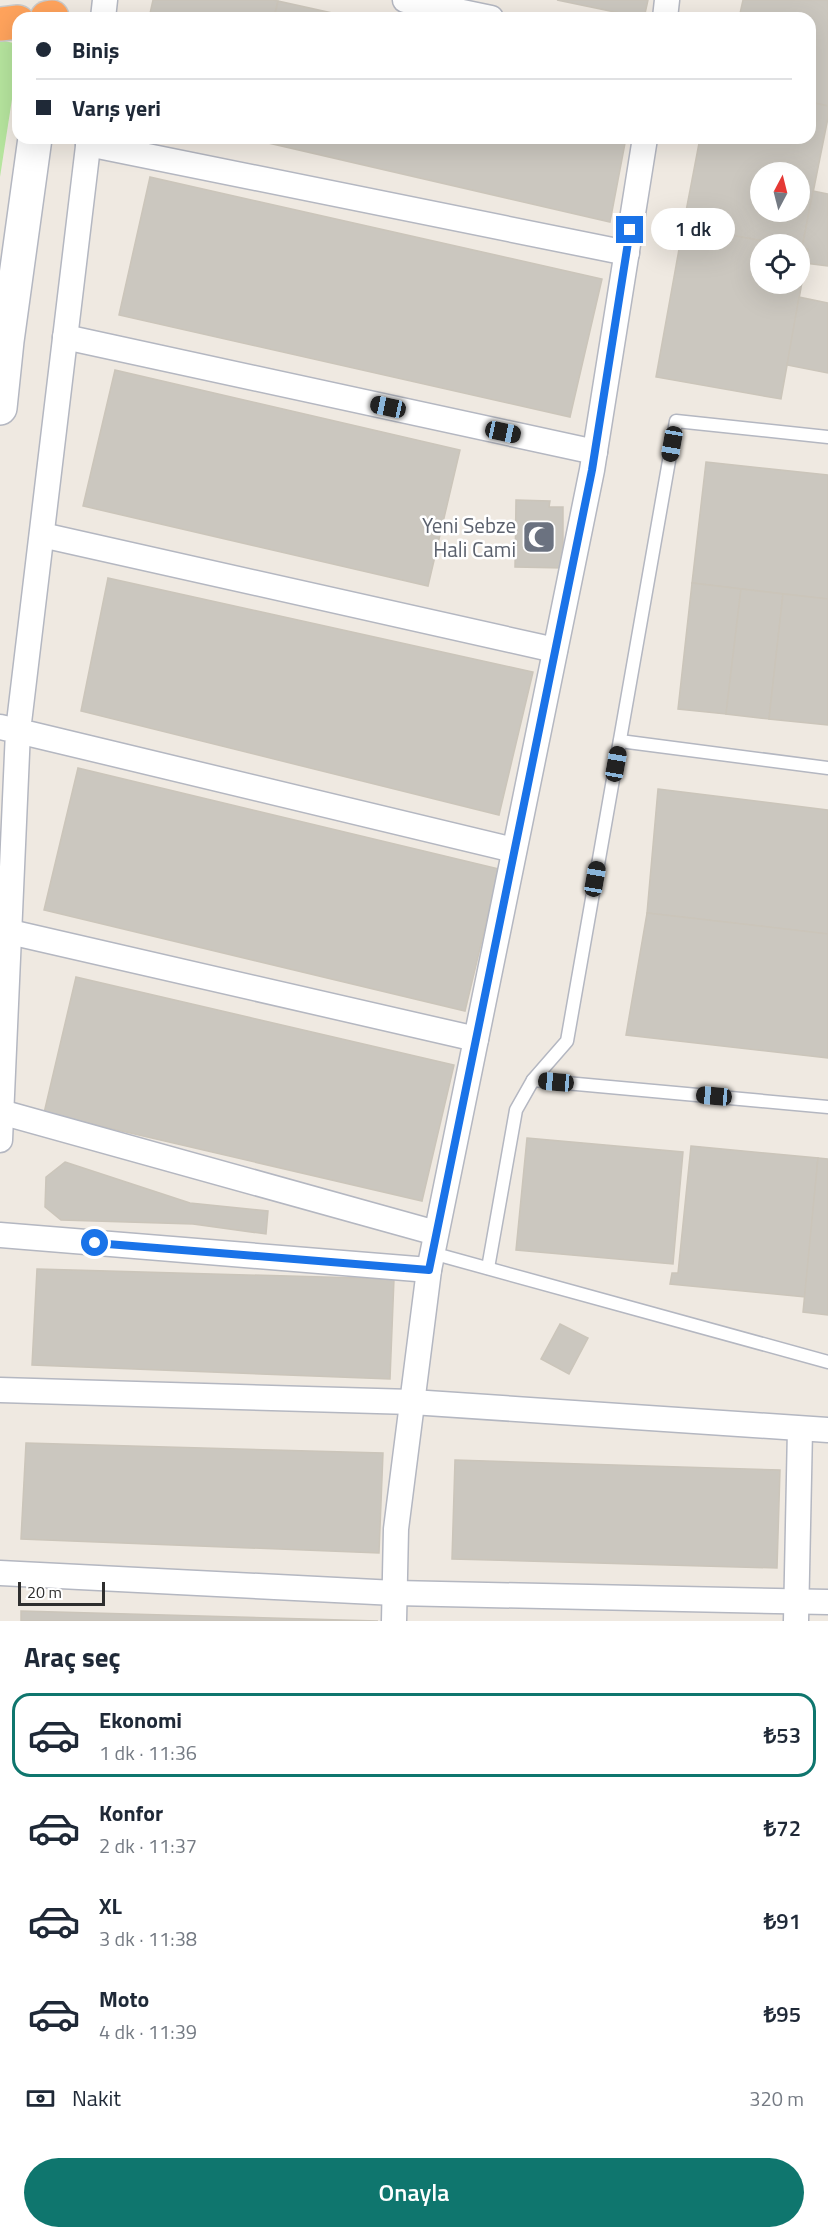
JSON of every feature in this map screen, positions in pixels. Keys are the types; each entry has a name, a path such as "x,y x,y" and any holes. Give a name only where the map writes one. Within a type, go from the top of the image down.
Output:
{"main road":[{"path":"0,408 34,144"}],"street":[{"path":"405,0 462,12"},
{"path":"0,1140 10,932 9,729 42,535 89,144"},
{"path":"103,144 627,253"},
{"path":"394,1621 396,1529 432,1252 595,452 644,144"},
{"path":"65,337 595,452"},
{"path":"42,535 555,650"},
{"path":"9,729 514,850"},
{"path":"10,932 476,1039"},
{"path":"1,1112 432,1252"},
{"path":"0,1235 432,1252"},
{"path":"0,1390 412,1402 828,1430"},
{"path":"797,1611 800,1429"},
{"path":"0,1573 797,1611 828,1602"}],"lane":[{"path":"488,1268 516,1110 533,1080 567,1041 676,421 828,437"},
{"path":"620,741 828,768"},
{"path":"533,1080 828,1107"},
{"path":"432,1252 828,1362"}],"green space":[{"path":"0,40 12,43 12,99 0,177"}],"building":[{"path":"153,0 278,1 275,12 150,12"},
{"path":"557,0 648,0 645,12 615,12"},
{"path":"743,0 828,0 828,106 816,103 816,12 740,12"},
{"path":"278,1 328,12 275,12"},
{"path":"816,103 828,106 828,118 810,208 810,162 750,162 750,222 807,222 805,234 750,234 750,239 683,227 699,144 816,144"},
{"path":"273,144 625,144 610,222"},
{"path":"150,177 602,279 570,417 119,315"},
{"path":"813,191 828,194 828,266 810,264 810,234 805,234 807,222 810,222"},
{"path":"683,227 750,239 750,294 800,294 781,399 656,377"},
{"path":"799,297 828,303 828,373 787,365"},
{"path":"115,370 460,450 428,586 83,506"},
{"path":"706,462 828,475 828,599 692,583"},
{"name":"Yeni Sebze Hali Cami","path":"516,500 550,501 549,507 563,507 563,568 515,567"},
{"path":"108,578 533,672 499,815 81,711"},
{"path":"692,583 741,589 726,714 678,709"},
{"path":"741,589 783,594 769,719 726,714"},
{"path":"783,594 828,599 828,725 769,719"},
{"path":"78,768 499,869 465,1011 44,910"},
{"path":"658,789 828,810 828,934 647,913"},
{"path":"647,913 828,934 828,1058 626,1035"},
{"path":"76,977 454,1065 422,1201 44,1113"},
{"path":"527,1138 683,1152 673,1264 516,1250"},
{"path":"691,1146 818,1158 805,1297 670,1284 672,1273 678,1273"},
{"path":"818,1158 828,1159 828,1315 803,1312"},
{"path":"65,1162 190,1203 268,1211 266,1234 193,1224 61,1220 45,1207 46,1177"},
{"path":"37,1269 394,1279 390,1379 32,1365"},
{"path":"560,1324 588,1338 569,1374 541,1359"},
{"path":"26,1443 383,1453 379,1553 21,1539"},
{"path":"455,1460 780,1470 777,1568 452,1559"},
{"path":"21,1611 378,1621 21,1621"}],"place":[{"name":"Yeni Sebze Hali Cami","path":"539,537"}],"route":[{"path":"95,1243 429,1270 592,470 630,230"}]}
